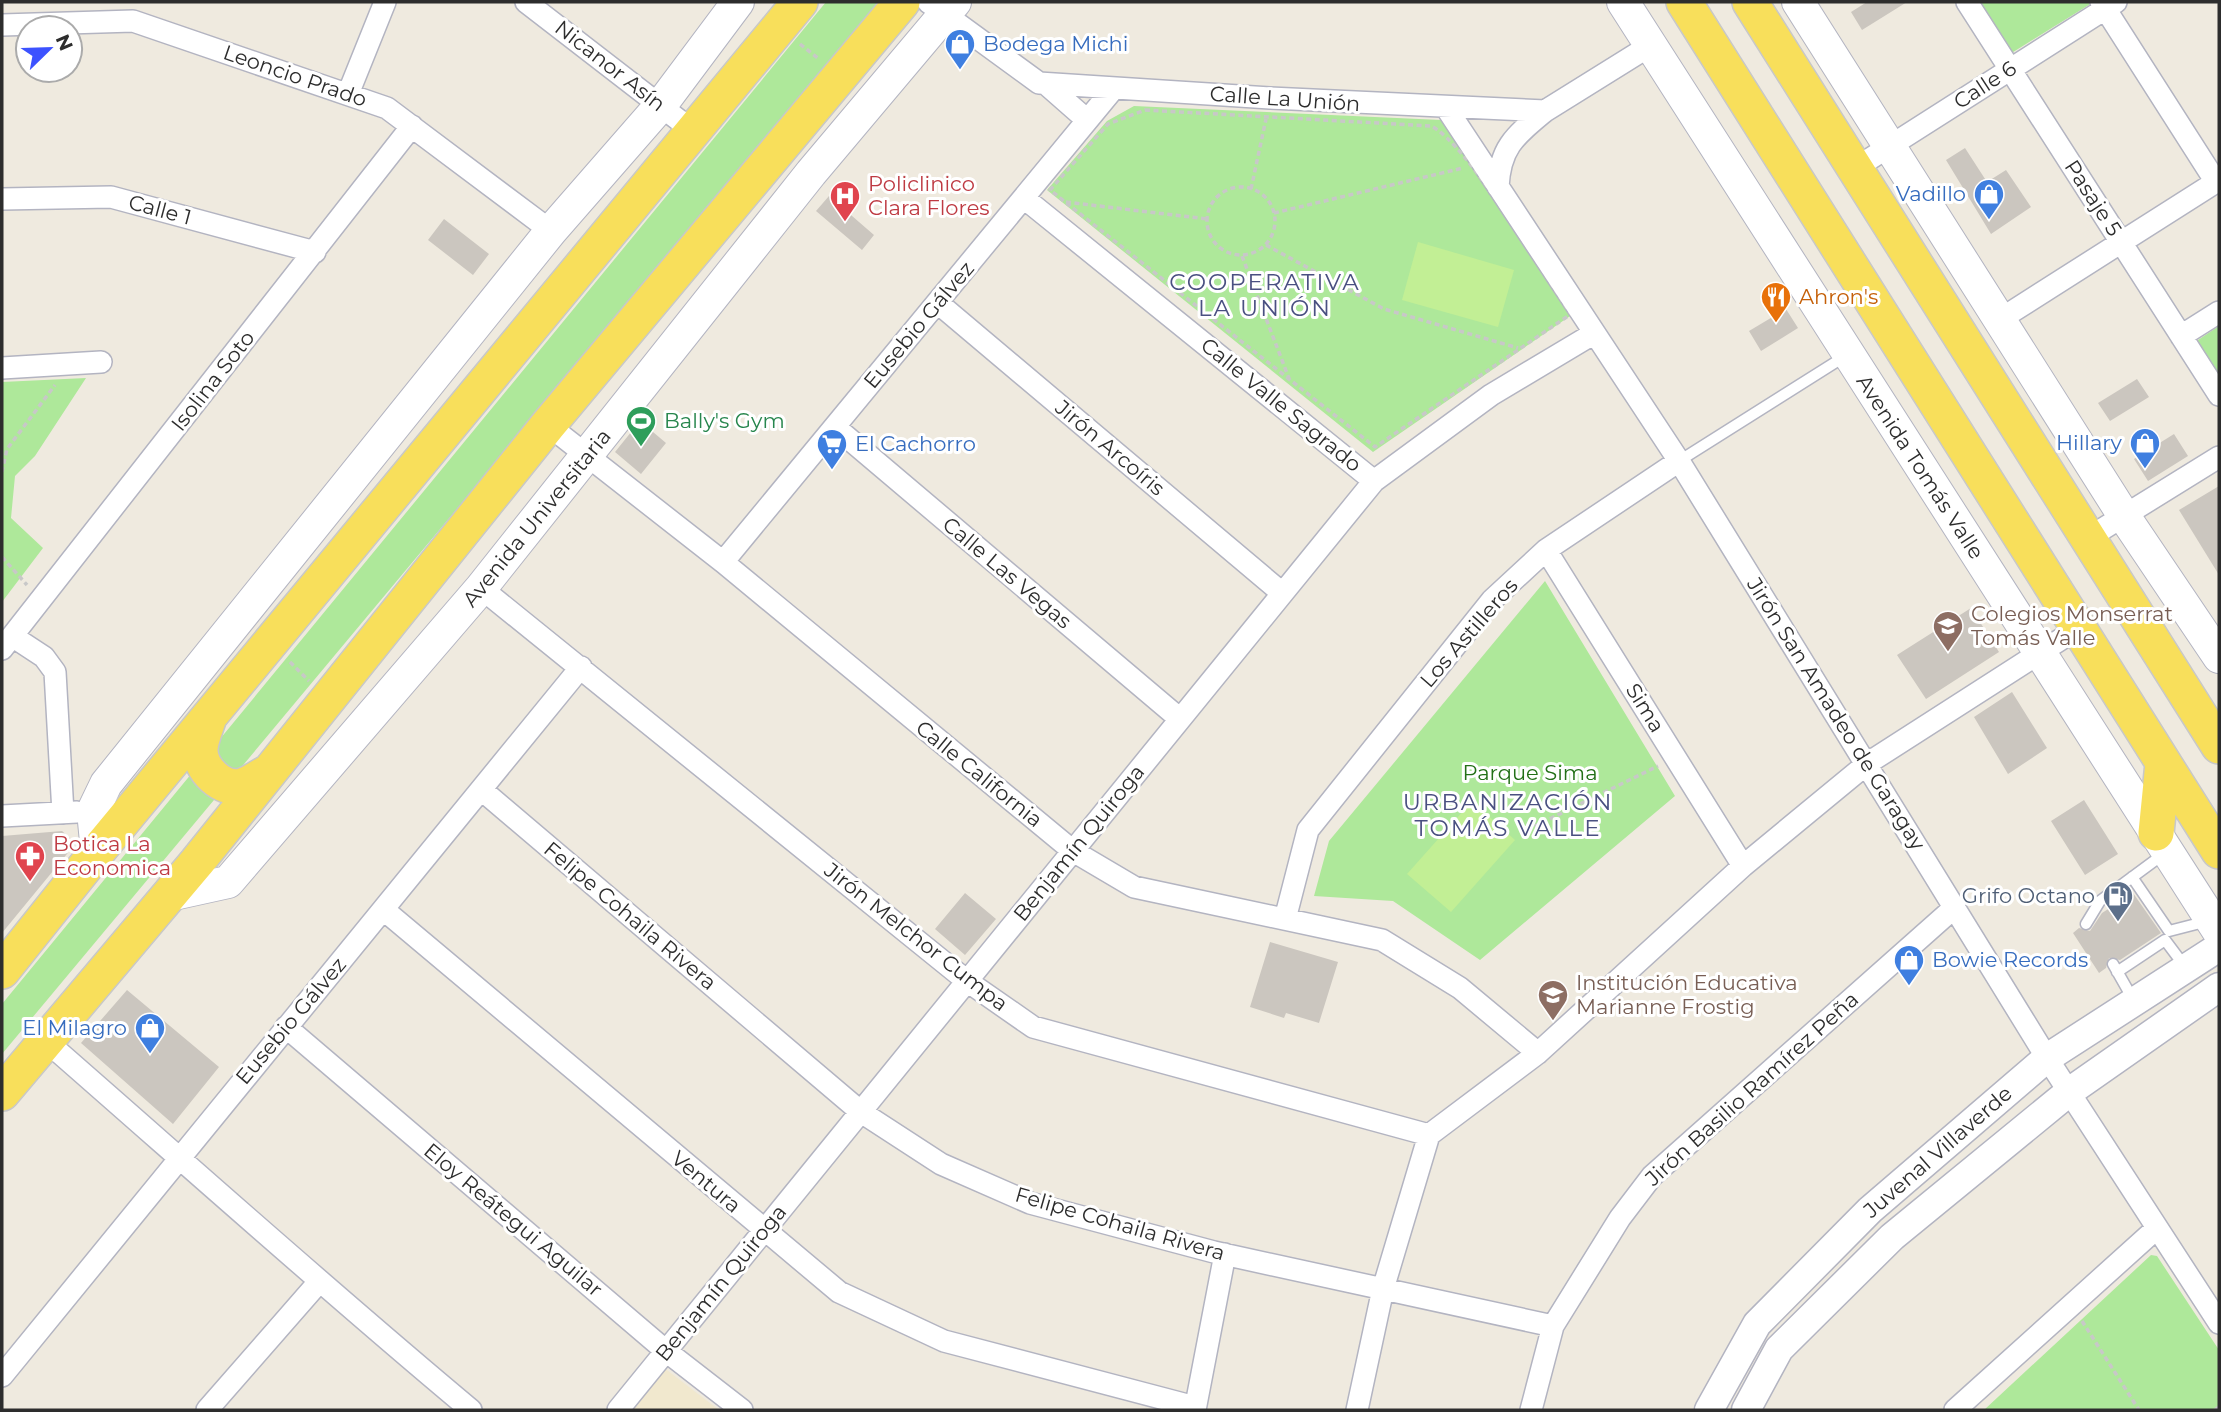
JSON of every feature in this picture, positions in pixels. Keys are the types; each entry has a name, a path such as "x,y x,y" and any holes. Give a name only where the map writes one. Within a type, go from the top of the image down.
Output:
{"main road":[{"path":"97,852 78,812 106,784 551,231 661,105 738,2"},
{"path":"2,1093 169,895 548,425 902,2"},
{"name":"Avenida Tomás Valle","path":"1623,2 1847,355 2162,842 2217,933"},
{"path":"1684,2 2219,851"},
{"path":"1750,2 2088,538 2208,704 2219,746"},
{"path":"1798,2 2124,516 2219,657"},
{"name":"Avenida Universitaria","path":"169,895 228,882 481,588 942,6"},
{"path":"2,971 97,852 790,14"},
{"path":"209,718 200,750 204,766 216,779 230,787 242,786 267,774"},
{"path":"2162,842 2163,764"}],"street":[{"path":"348,94 385,2"},
{"name":"Nicanor Asín","path":"526,2 693,131"},
{"name":"Pasaje 5","path":"1967,2 2219,395"},
{"path":"1999,320 2218,181 2108,4"},
{"name":"Calle 6","path":"1854,169 2108,4"},
{"name":"Calle La Unión","path":"942,6 1039,83 1114,88 1268,108 1545,111"},
{"name":"Leoncio Prado","path":"2,25 133,21 387,107 551,231"},
{"path":"1498,187 1499,163 1513,139 1545,111 1651,45"},
{"path":"1046,84 1087,120"},
{"name":"Eusebio Gálvez","path":"723,562 1114,88"},
{"name":"Jirón San Amadeo de Garagay","path":"1447,108 1593,334 1679,461 1868,763 2047,1058 2219,1323"},
{"name":"Isolina Soto","path":"7,642 412,127"},
{"name":"Calle 1","path":"2,199 111,197 315,252"},
{"name":"Calle Valle Sagrado","path":"1024,198 1374,481"},
{"name":"Jirón Arcoíris","path":"938,303 1282,593"},
{"path":"2181,335 2219,312"},
{"name":"Benjamín Quiroga","path":"618,1410 1374,481 1491,395 1593,334"},
{"path":"2,369 101,362"},
{"name":"Calle California","path":"548,425 723,562 1073,851 1134,887 1382,940 1460,988 1538,1054"},
{"name":"Calle Las Vegas","path":"835,427 1180,719"},
{"path":"2088,538 2219,457"},
{"name":"Los Astilleros","path":"1285,919 1308,830 1492,600 1546,550 1679,461"},
{"name":"Sima","path":"1546,550 1743,866"},
{"name":"Jirón Melchor Cumpa","path":"481,588 967,981 1033,1027 1429,1135"},
{"path":"1357,1410 1383,1289 1429,1135 1538,1054 1743,866 1868,763 2077,629"},
{"path":"2,817 78,812 55,672 44,657 7,642"},
{"name":"Eusebio Gálvez","path":"2,1376 179,1156 483,791 581,667"},
{"name":"Felipe Cohaila Rivera","path":"483,791 861,1112 941,1164 1030,1203 1225,1254 1553,1326"},
{"name":"Jirón Basilio Ramírez Peña","path":"1531,1410 1553,1326 1620,1218 1652,1176 1955,907"},
{"name":"Ventura","path":"384,909 839,1292 944,1341 1195,1409"},
{"name":"Juvenal Villaverde","path":"1709,1410 1757,1324 1870,1210 2047,1058 2186,968 2217,933"},
{"name":"Juvenal Villaverde","path":"1746,1410 1779,1349 1892,1237 2069,1092 2219,987"},
{"name":"Eloy Reátegui Aguilar","path":"286,1027 666,1352 742,1410"},
{"path":"46,1041 179,1156 317,1283 471,1410"},
{"path":"1955,1410 2157,1228"},
{"path":"1195,1409 1225,1254"},
{"path":"214,1408 317,1283"}],"lane":[{"name":"Los Astilleros","path":"1679,461 1847,355"},
{"path":"2086,923 2099,901 2132,877 2162,842"},
{"path":"2132,877 2186,968"},
{"path":"2135,1001 2115,968 2167,935 2217,933"}],"path":[{"path":"790,14 840,75"},
{"path":"1251,189 1268,108"},
{"path":"1268,108 1431,126 1443,132 1471,166 1571,314 1375,447 1050,190 1108,124 1131,113 1145,110 1268,108"},
{"path":"1274,213 1471,166"},
{"path":"1235,188 1251,189 1266,198 1274,213 1275,230 1266,245 1253,254 1242,256 1231,254 1213,241 1207,219 1216,198 1224,191 1235,188"},
{"path":"1066,202 1207,219"},
{"path":"1266,245 1384,309 1518,348"},
{"path":"1242,256 1290,382"},
{"path":"2,472 7,449 70,365"},
{"path":"2,557 40,599"},
{"path":"271,643 327,699"},
{"path":"1527,830 1675,757"},
{"path":"2072,1305 2139,1410"}],"shaded area":[{"path":"659,1364 719,1410 622,1410"}],"green space":[{"path":"826,2 880,2 2,1054 2,1004"},
{"path":"1978,2 2091,2 2092,3 2010,54"},
{"path":"1134,106 1441,120 1573,314 1373,452 1047,190 1107,121"},
{"path":"1418,242 1514,270 1498,327 1402,300"},
{"path":"2219,326 2219,379 2195,342"},
{"path":"86,378 35,456 15,476 11,518 43,548 2,602 2,382"},
{"name":"Parque Sima","path":"1545,581 1675,796 1480,960 1393,901 1314,896 1329,841"},
{"path":"1472,801 1515,840 1451,912 1407,874"},
{"path":"2151,1255 2157,1256 2219,1350 2219,1410 1984,1410"}],"building":[{"path":"1867,2 1907,2 1862,30 1851,12"},
{"path":"1965,148 1987,182 2006,170 2031,207 1991,234 1946,160"},
{"name":"Policlinico Clara Flores","path":"829,196 874,235 862,250 816,211"},
{"path":"444,219 489,254 473,275 428,240"},
{"path":"1786,309 1798,328 1761,351 1749,331"},
{"path":"2137,379 2149,397 2110,421 2098,403"},
{"name":"Bally's Gym","path":"640,421 666,443 641,474 615,452"},
{"path":"2174,434 2188,456 2148,481 2134,459"},
{"path":"2219,486 2219,575 2179,510"},
{"name":"Colegios Monserrat Tomás Valle","path":"1971,608 1999,652 1926,699 1897,655"},
{"name":"Colegios Monserrat Tomás Valle","path":"2012,692 2047,748 2008,774 1974,717"},
{"path":"2084,800 2118,854 2085,875 2051,821"},
{"path":"62,831 76,843 2,933 2,836"},
{"path":"965,893 996,919 965,955 935,929"},
{"path":"2133,893 2161,933 2120,960 2109,958 2106,968 2099,973 2073,933 2079,928 2090,931 2102,913"},
{"path":"1270,942 1338,962 1319,1023 1286,1013 1284,1018 1250,1007"},
{"name":"El Milagro","path":"127,990 219,1067 173,1124 81,1043"}],"place":[{"name":"Bodega Michi","path":"960,71"},
{"name":"Vadillo","path":"1989,221"},
{"name":"Policlinico Clara Flores","path":"845,223"},
{"name":"Ahron's","path":"1776,324"},
{"name":"Bally's Gym","path":"641,448"},
{"name":"Hillary","path":"2145,470"},
{"name":"El Cachorro","path":"832,471"},
{"name":"Colegios Monserrat Tomás Valle","path":"1948,653"},
{"name":"Botica La Economica","path":"30,883"},
{"name":"Grifo Octano","path":"2118,923"},
{"name":"Bowie Records","path":"1909,987"},
{"name":"Institución Educativa Marianne Frostig","path":"1553,1022"},
{"name":"El Milagro","path":"150,1055"}],"district":[{"name":"COOPERATIVA LA UNIÓN","path":"1265,295"},
{"name":"URBANIZACIÓN TOMÁS VALLE","path":"1508,815"}]}
